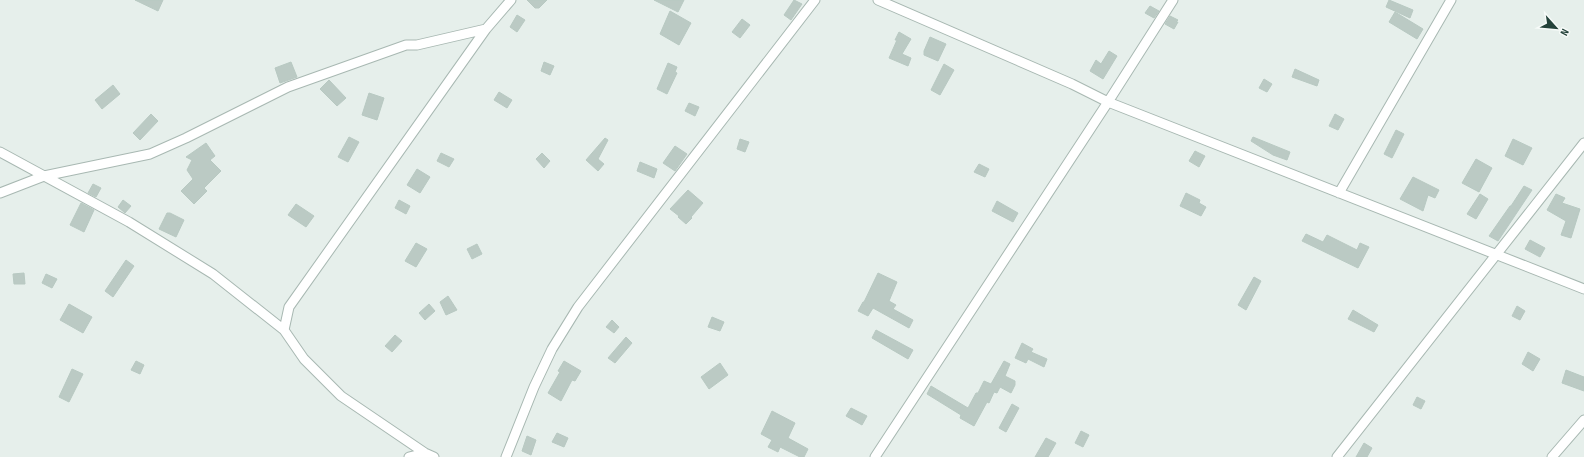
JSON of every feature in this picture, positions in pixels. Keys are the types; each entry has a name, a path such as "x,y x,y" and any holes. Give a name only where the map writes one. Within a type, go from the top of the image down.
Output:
{"street":[{"path":"284,330 288,307 486,28 510,0"},
{"path":"506,457 534,387 549,356 578,307 815,0"},
{"path":"878,0 1072,84 1108,102 1584,289"},
{"path":"875,457 1108,102 1173,0"},
{"path":"1339,193 1451,0"},
{"path":"0,193 44,176 150,154 186,138 288,87 406,45 417,45 486,28"},
{"path":"1337,457 1584,143"},
{"path":"0,152 129,222 213,274 284,330 304,359 341,396 425,453 434,457"},
{"path":"1552,457 1584,420"},
{"path":"409,457 425,453"}],"building":[{"path":"135,0 163,0 158,11"},
{"path":"527,0 547,0 539,8 535,8"},
{"path":"654,0 684,0 678,12"},
{"path":"794,0 802,4 791,20 784,15"},
{"path":"1389,0 1413,10 1410,18 1386,7"},
{"path":"1150,6 1159,11 1154,18 1145,13"},
{"path":"670,11 691,23 679,45 660,34"},
{"path":"1395,12 1423,29 1417,39 1389,22"},
{"path":"517,15 525,20 517,32 510,27"},
{"path":"1170,16 1178,20 1174,29 1165,24"},
{"path":"742,19 750,25 740,38 732,32"},
{"path":"899,32 911,39 902,54 911,58 908,66 889,58"},
{"path":"930,37 946,44 938,61 924,55 924,51"},
{"path":"1109,51 1117,56 1103,79 1090,71 1096,60 1101,64"},
{"path":"291,62 297,77 280,83 275,68"},
{"path":"544,62 554,66 550,75 541,71"},
{"path":"668,63 677,67 675,72 677,73 667,94 657,89"},
{"path":"944,64 954,70 940,95 931,90"},
{"path":"1295,69 1319,80 1317,86 1292,77"},
{"path":"1264,79 1272,84 1267,92 1259,88"},
{"path":"329,80 346,98 337,106 320,89"},
{"path":"113,85 120,94 102,109 95,100"},
{"path":"499,92 512,100 507,108 494,100"},
{"path":"369,93 384,98 377,120 362,115"},
{"path":"689,103 699,107 695,116 685,111"},
{"path":"151,114 158,121 140,140 133,133"},
{"path":"1335,114 1344,119 1338,130 1329,126"},
{"path":"1396,130 1404,134 1392,158 1384,154"},
{"path":"349,137 359,142 348,162 338,157"},
{"path":"1253,137 1290,152 1287,160 1273,155 1251,141"},
{"path":"605,138 608,140 598,159 604,164 598,171 586,160"},
{"path":"740,139 749,142 745,152 737,149"},
{"path":"1513,139 1532,148 1523,165 1505,156"},
{"path":"206,143 215,156 210,160 221,171 204,188 207,191 194,204 181,191 193,179 187,170 192,160 186,157"},
{"path":"675,146 687,154 675,171 663,163"},
{"path":"1195,151 1205,156 1199,167 1189,161"},
{"path":"441,153 454,159 449,167 437,161"},
{"path":"542,153 550,161 544,168 536,159"},
{"path":"1476,159 1492,168 1479,192 1462,183"},
{"path":"640,162 657,169 654,178 637,171"},
{"path":"979,164 989,169 985,177 974,172"},
{"path":"417,169 430,177 420,193 407,185"},
{"path":"1413,177 1439,190 1435,198 1428,195 1423,211 1400,199"},
{"path":"93,184 101,188 96,197 88,193"},
{"path":"1524,186 1532,190 1498,241 1489,236 1511,206"},
{"path":"688,190 703,203 686,224 670,209"},
{"path":"1186,193 1200,200 1199,203 1206,207 1201,216 1180,206"},
{"path":"1480,194 1488,199 1476,219 1467,214"},
{"path":"1556,194 1565,198 1562,203 1580,209 1571,238 1561,235 1566,221 1547,210"},
{"path":"123,200 131,206 125,213 118,207"},
{"path":"399,200 410,206 406,214 395,208"},
{"path":"997,201 1018,213 1013,222 992,211"},
{"path":"81,203 94,210 84,232 70,225"},
{"path":"296,204 314,216 306,227 288,215"},
{"path":"167,213 184,220 176,237 159,229"},
{"path":"1306,234 1323,242 1327,235 1357,250 1360,243 1369,247 1358,268 1302,241"},
{"path":"1530,240 1545,248 1540,257 1525,249"},
{"path":"416,243 427,249 416,267 405,261"},
{"path":"477,244 482,254 472,259 467,249"},
{"path":"126,260 134,266 113,297 105,291"},
{"path":"24,273 25,284 14,284 13,274"},
{"path":"878,273 897,282 889,301 896,305 893,309 913,320 909,328 873,308 868,316 858,311"},
{"path":"46,274 57,279 52,288 42,283"},
{"path":"1254,277 1261,281 1246,310 1238,305"},
{"path":"448,296 457,310 446,315 440,302"},
{"path":"69,304 92,317 83,333 60,320"},
{"path":"429,304 435,311 425,320 419,313"},
{"path":"1517,306 1525,311 1520,320 1512,316"},
{"path":"1353,310 1378,325 1374,332 1348,319"},
{"path":"712,317 724,322 720,331 708,327"},
{"path":"612,320 619,327 614,333 606,327"},
{"path":"876,330 913,350 908,359 872,338"},
{"path":"395,335 402,341 392,352 385,346"},
{"path":"626,337 632,343 615,363 608,358"},
{"path":"1022,343 1033,349 1031,352 1047,359 1044,367 1028,359 1026,363 1015,358"},
{"path":"1528,352 1540,359 1533,371 1522,364"},
{"path":"136,361 144,365 140,374 131,370"},
{"path":"564,361 581,371 575,381 572,380 561,401 548,393 560,372 558,371"},
{"path":"1004,361 1010,364 1005,376 1015,381 1015,385 1011,393 1000,387 997,393 994,392 989,403 987,402 974,426 960,418 961,415 927,394 931,386 968,408 984,381 991,384"},
{"path":"720,363 728,375 709,389 701,377"},
{"path":"72,369 83,374 69,402 59,397"},
{"path":"1566,370 1584,377 1584,391 1562,383"},
{"path":"1417,397 1425,401 1421,409 1413,405"},
{"path":"1012,404 1019,408 1006,432 999,428"},
{"path":"851,408 867,416 862,425 846,416"},
{"path":"772,411 795,423 788,438 808,449 804,457 800,457 780,447 778,452 768,447 772,440 761,434"},
{"path":"1081,431 1089,435 1083,447 1075,443"},
{"path":"557,433 568,438 564,447 552,442"},
{"path":"527,436 536,440 531,455 522,451"},
{"path":"1046,438 1056,443 1048,457 1035,457"},
{"path":"1364,443 1372,448 1367,457 1356,457"}]}
